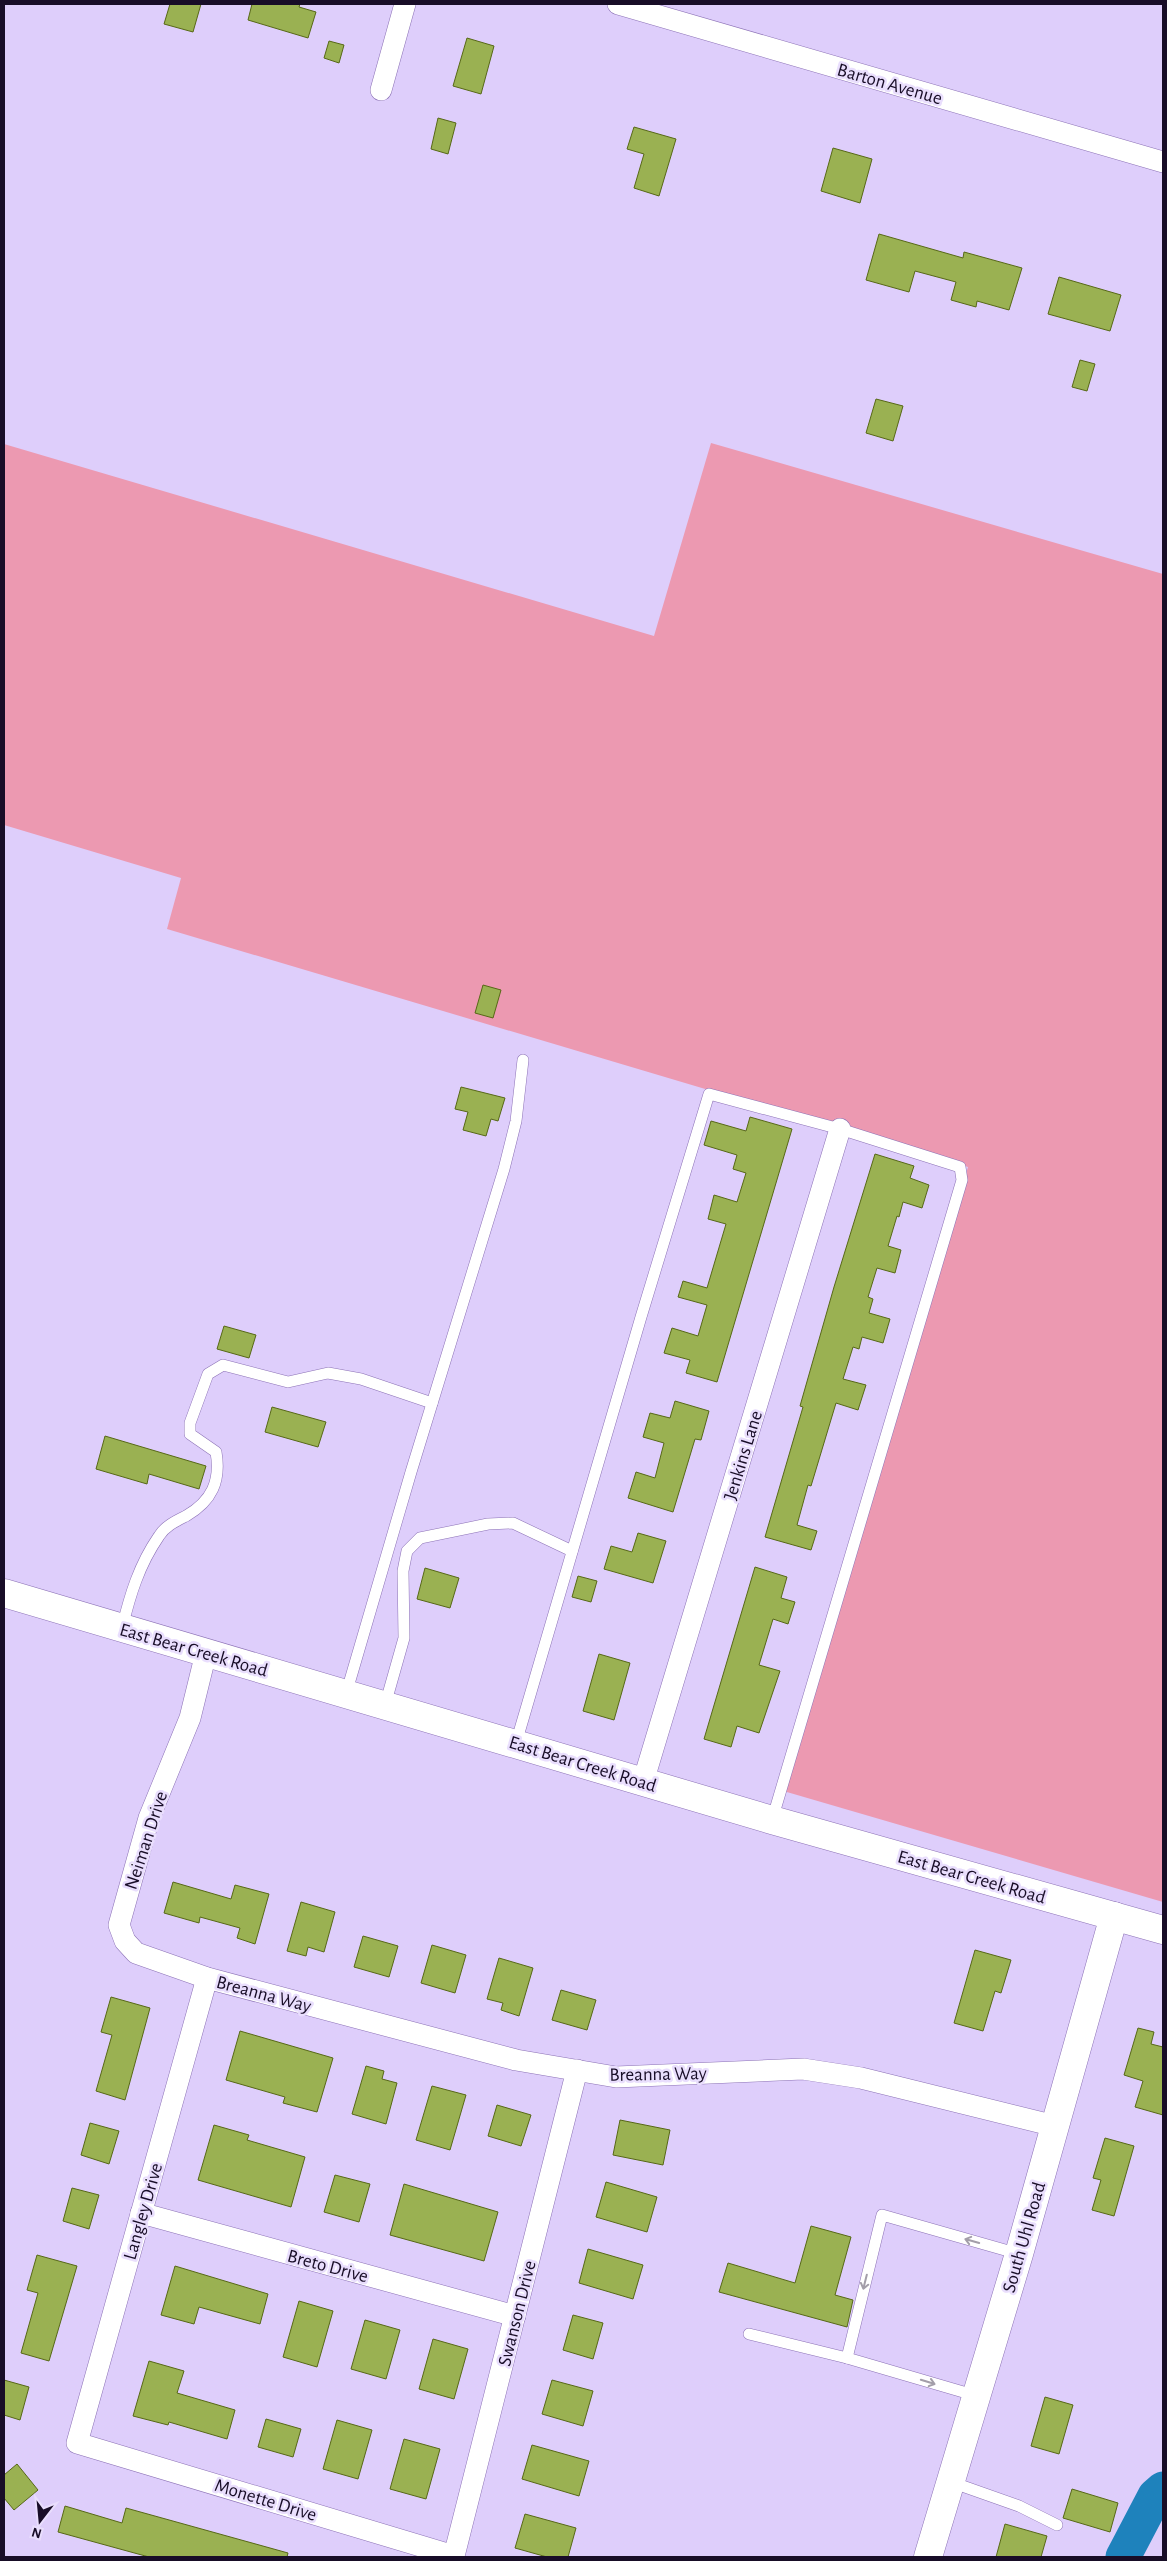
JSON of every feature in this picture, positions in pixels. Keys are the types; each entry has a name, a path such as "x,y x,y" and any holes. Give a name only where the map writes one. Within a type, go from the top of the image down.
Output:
{"main road":[{"name":"East Bear Creek Road","path":"4,1593 772,1820 1163,1930"},
{"name":"South Uhl Road","path":"928,2557 1019,2254 1114,1916"}],"street":[{"path":"381,90 405,4"},
{"name":"Barton Avenue","path":"618,4 1163,162"},
{"name":"Jenkins Lane","path":"643,1782 840,1129"},
{"name":"Neiman Drive","path":"206,1653 190,1718 150,1818 120,1925 125,1941 136,1953 207,1978"},
{"name":"Breanna Way","path":"207,1978 516,2060 616,2077 803,2069 861,2078 1055,2126"},
{"name":"Langley Drive","path":"77,2443 207,1978"},
{"name":"Swanson Drive","path":"454,2556 577,2070"},
{"name":"Breto Drive","path":"141,2213 515,2316"},
{"name":"Monette Drive","path":"77,2443 454,2556"}],"lane":[{"path":"346,1694 432,1402 504,1169 516,1121 523,1060"},
{"path":"516,1743 709,1094 840,1129 960,1167 962,1180 772,1820"},
{"path":"122,1628 140,1567 159,1535 165,1528 204,1504 215,1485 218,1464 216,1452 190,1434 190,1423 195,1405 208,1374 222,1365 288,1382 328,1374 361,1379 432,1402"},
{"path":"385,1705 404,1638 403,1571 408,1550 420,1538 488,1524 514,1523 572,1551"},
{"path":"847,2358 882,2215 1019,2254"},
{"path":"749,2334 847,2358 977,2396"},
{"path":"952,2482 1018,2506 1057,2525"}],"shaded area":[{"path":"711,443 1163,574 1163,1902 780,1790 968,1167 167,929 181,878 4,825 4,444 654,636"}],"building":[{"path":"170,4 201,4 193,32 164,24"},
{"path":"252,4 300,4 299,7 316,12 308,38 248,20"},
{"path":"467,38 494,46 481,94 453,86"},
{"path":"329,41 344,45 339,63 324,58"},
{"path":"438,118 456,123 448,154 431,149"},
{"path":"634,127 676,139 659,196 634,188 644,154 627,149"},
{"path":"833,148 872,159 860,203 821,191"},
{"path":"879,234 963,258 964,252 1022,268 1009,310 977,301 976,307 951,300 956,282 915,271 909,292 866,280"},
{"path":"1059,277 1121,295 1110,331 1048,314"},
{"path":"1080,360 1095,364 1087,391 1072,387"},
{"path":"876,399 903,406 893,441 866,433"},
{"path":"483,985 501,990 493,1018 475,1013"},
{"path":"461,1087 505,1098 498,1121 491,1119 486,1136 463,1130 468,1112 455,1109"},
{"path":"750,1117 792,1129 717,1382 686,1373 690,1360 664,1353 672,1328 698,1336 707,1305 678,1297 683,1281 707,1288 726,1224 708,1219 714,1195 737,1202 746,1173 733,1169 737,1155 704,1145 711,1121 746,1131"},
{"path":"875,1154 914,1166 910,1178 929,1185 922,1208 903,1202 899,1217 897,1216 888,1246 901,1250 895,1273 877,1268 868,1297 873,1299 869,1313 890,1319 883,1343 862,1337 859,1349 853,1347 843,1379 866,1385 858,1410 836,1403 811,1486 808,1485 797,1525 817,1531 811,1550 765,1537 803,1407 800,1406 834,1287"},
{"path":"224,1326 256,1335 249,1358 217,1349"},
{"path":"675,1401 709,1411 701,1440 695,1439 673,1512 628,1498 636,1472 655,1478 664,1443 643,1437 650,1413 670,1418"},
{"path":"272,1407 326,1422 318,1447 265,1432"},
{"path":"105,1436 206,1466 199,1489 149,1474 147,1484 96,1469"},
{"path":"638,1533 666,1541 653,1583 604,1569 611,1546 632,1552"},
{"path":"755,1567 787,1577 781,1598 795,1602 788,1624 773,1619 759,1665 780,1671 759,1733 737,1726 731,1747 704,1739"},
{"path":"425,1568 459,1578 450,1608 417,1599"},
{"path":"578,1576 597,1581 591,1602 572,1597"},
{"path":"599,1654 630,1663 614,1720 583,1711"},
{"path":"173,1882 231,1899 235,1885 269,1894 255,1944 237,1938 240,1928 200,1917 199,1923 164,1913"},
{"path":"301,1902 335,1912 324,1952 308,1947 306,1956 287,1951"},
{"path":"363,1936 398,1946 389,1977 354,1967"},
{"path":"432,1945 466,1955 455,1993 421,1983"},
{"path":"975,1950 1011,1960 1001,1993 995,1991 983,2031 954,2023"},
{"path":"499,1958 533,1968 519,2016 501,2010 503,2003 487,1999"},
{"path":"561,1990 596,2000 587,2030 552,2020"},
{"path":"111,1997 150,2008 125,2100 96,2091 112,2035 101,2032"},
{"path":"1138,2028 1154,2032 1151,2044 1163,2047 1163,2115 1135,2107 1143,2081 1124,2075"},
{"path":"240,2031 333,2058 317,2112 283,2103 285,2097 226,2080"},
{"path":"366,2066 384,2071 382,2079 397,2083 386,2124 352,2114"},
{"path":"432,2086 466,2095 450,2150 416,2140"},
{"path":"497,2105 531,2115 521,2146 488,2136"},
{"path":"620,2120 670,2130 663,2165 613,2155"},
{"path":"90,2123 119,2131 109,2164 81,2155"},
{"path":"214,2125 249,2135 247,2140 305,2157 291,2207 198,2180"},
{"path":"1105,2138 1134,2146 1114,2216 1092,2210 1101,2180 1093,2178"},
{"path":"335,2175 370,2184 359,2222 324,2212"},
{"path":"606,2182 657,2197 647,2232 596,2217"},
{"path":"404,2184 498,2212 484,2261 390,2235"},
{"path":"72,2188 99,2195 89,2229 63,2221"},
{"path":"811,2226 851,2237 835,2295 853,2300 847,2327 719,2292 728,2263 795,2283"},
{"path":"588,2249 643,2265 633,2299 579,2283"},
{"path":"37,2255 77,2266 49,2361 21,2353 38,2293 27,2290"},
{"path":"175,2266 268,2294 260,2324 199,2307 194,2324 161,2315"},
{"path":"299,2301 333,2311 317,2367 283,2357"},
{"path":"573,2315 603,2323 593,2359 563,2350"},
{"path":"365,2320 400,2330 386,2379 351,2369"},
{"path":"433,2339 468,2349 454,2399 419,2389"},
{"path":"149,2361 184,2371 177,2393 235,2410 227,2439 169,2422 168,2425 133,2416"},
{"path":"4,2380 29,2387 20,2420 4,2415"},
{"path":"552,2380 593,2391 583,2426 542,2414"},
{"path":"1045,2397 1073,2405 1059,2454 1031,2446"},
{"path":"266,2419 301,2429 293,2457 258,2447"},
{"path":"337,2420 372,2430 358,2479 323,2469"},
{"path":"404,2439 440,2449 426,2499 390,2489"},
{"path":"532,2445 589,2461 579,2496 522,2479"},
{"path":"17,2464 38,2490 14,2510 4,2498 4,2475"},
{"path":"1072,2489 1118,2503 1110,2532 1063,2518"},
{"path":"65,2506 122,2523 126,2508 288,2553 287,2557 149,2557 58,2532"},
{"path":"525,2514 576,2528 568,2557 547,2557 515,2548"},
{"path":"1005,2524 1047,2536 1041,2557 996,2557"}],"waterway":[{"path":"1123,2557 1155,2496 1163,2489"}]}
